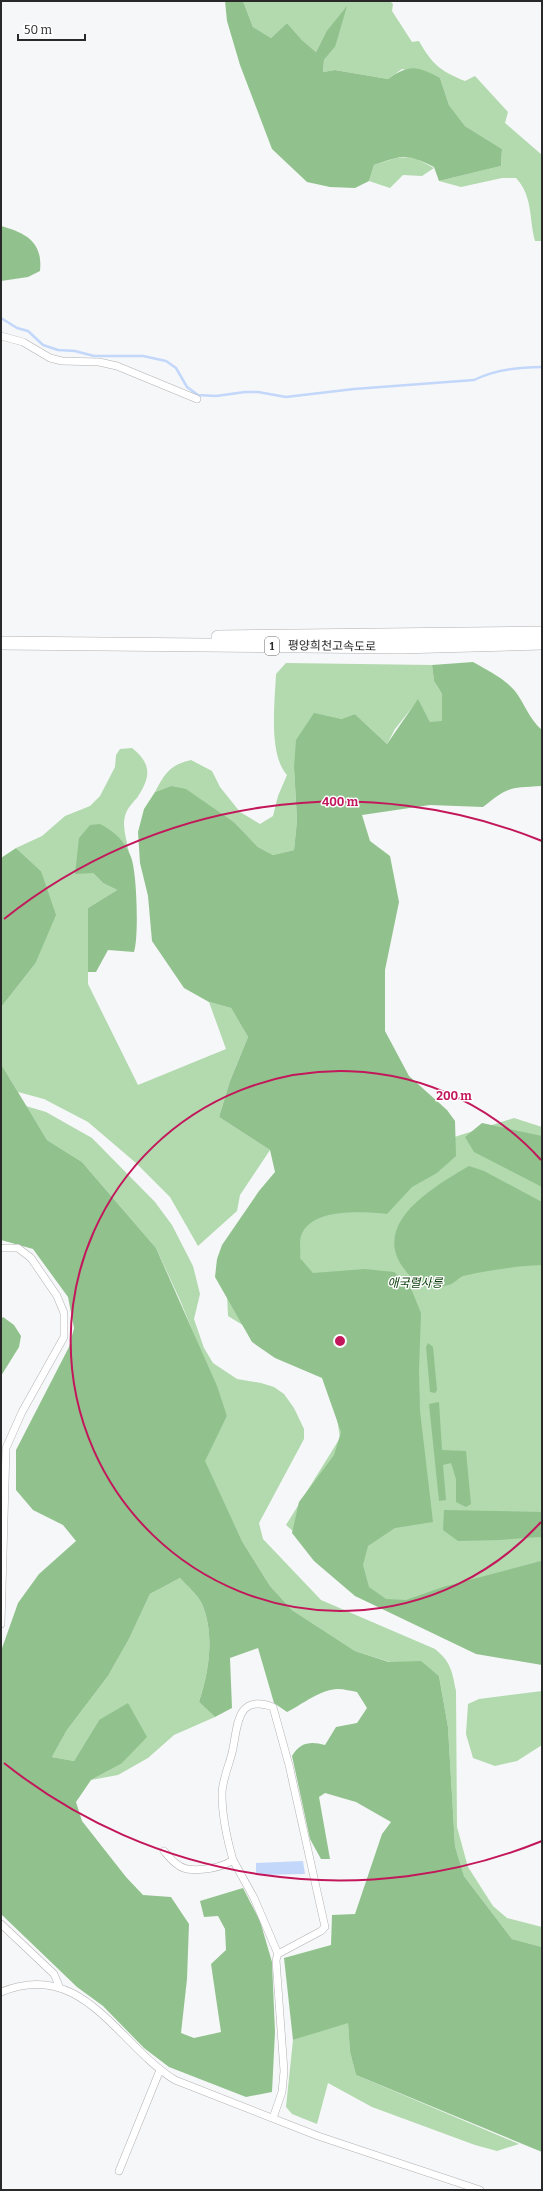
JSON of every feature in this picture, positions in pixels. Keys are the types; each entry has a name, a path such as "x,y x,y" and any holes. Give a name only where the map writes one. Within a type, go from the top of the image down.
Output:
{"highway":[{"name":"평양희천고속도로","path":"1,636 542,633"},
{"name":"평양희천고속도로","path":"1,643 401,647 542,643"}],"street":[{"path":"1,336 23,342 50,358 62,361 99,362 117,366 197,399"},
{"path":"1,1248 18,1248 31,1258 57,1296 64,1313 64,1338 22,1412 6,1448 1,1624"},
{"path":"273,2118 282,2092 284,2071 276,1970 278,1954 254,1898 233,1860 225,1826 222,1793 233,1750 238,1720 244,1710 257,1705 265,1704 274,1708 325,1927 321,1931 278,1954"},
{"path":"164,1852 174,1862 186,1869 218,1867 233,1860"},
{"path":"1,1924 54,1974 59,1986"},
{"path":"1,1992 23,1986 48,1984 59,1986 98,2009 160,2070 175,2080 318,2136 480,2190"},
{"path":"119,2171 160,2070"}],"green space":[{"path":"225,1 243,1 253,27 271,38 287,23 302,40 316,52 326,32 347,6 335,47 324,60 323,72 335,70 388,79 402,71 414,68 440,78 449,105 465,126 502,149 501,166 439,181 434,167 417,159 404,157 374,165 369,181 355,188 330,187 307,182 272,149 240,65 227,21"},
{"path":"243,1 390,1 393,4 392,11 412,42 419,41 428,56 449,74 465,81 475,76 508,112 505,123 542,155 542,241 535,241 528,200 516,178 502,178 461,187 439,181 501,166 502,149 465,126 449,105 440,78 402,69 388,79 335,70 323,72 324,60 335,47 326,32 316,52 302,40 287,23 271,38 253,27"},
{"path":"413,157 434,168 422,176 403,175 390,188 369,181 374,165 396,158"},
{"path":"1,226 18,232 31,240 39,253 40,271 28,277 1,281"},
{"path":"473,662 511,686 530,716 542,730 542,786 510,789 483,807 430,805 362,815 370,841 390,856 399,902 385,970 385,1031 409,1076 447,1110 455,1121 456,1156 437,1173 412,1187 387,1214 352,1212 339,1213 315,1220 307,1227 301,1236 300,1258 313,1273 365,1269 394,1272 410,1286 421,1313 419,1370 420,1411 433,1522 395,1528 368,1546 363,1565 369,1587 386,1599 406,1600 443,1587 541,1561 542,1559 542,1665 476,1654 355,1596 314,1561 292,1533 299,1502 334,1455 341,1432 322,1378 275,1358 252,1342 215,1277 217,1259 222,1245 259,1191 275,1172 270,1150 219,1117 230,1081 248,1037 231,1008 209,1002 184,988 152,941 148,896 140,863 138,832 144,809 155,792 171,786 186,789 235,823 258,847 273,855 294,850 297,820 294,768 296,740 314,713 341,719 355,714 387,744 418,699 430,722 442,721 442,694 434,681 432,665"},
{"path":"286,663 432,665 434,681 442,694 442,722 430,722 418,700 395,729 387,744 355,714 341,719 294,768 297,820 294,850 273,855 258,847 235,823 171,786 155,792 165,775 173,767 191,760 212,771 220,787 240,812 260,824 273,816 278,796 287,775 281,766 277,754 274,727 276,674"},
{"path":"132,748 139,754 146,765 147,777 142,790 126,813 124,828 129,853 125,845 93,873 103,883 117,890 88,908 88,984 138,1085 226,1049 209,1002 231,1008 248,1037 230,1081 219,1117 270,1150 240,1195 237,1211 198,1246 170,1197 136,1163 88,1122 44,1099 18,1092 1,1064 2,1006 35,964 41,871 16,848 42,836 65,816 90,806 100,796 115,767 116,755 120,749"},
{"path":"100,824 119,838 126,846 131,857 136,890 136,944 134,952 108,950 96,972 88,972 88,908 117,890 103,883 93,873 75,874 79,838 90,825"},
{"path":"16,848 41,871 56,915 35,964 2,1006 1,1022 1,858"},
{"path":"1,1064 47,1140 82,1162 156,1248 217,1386 227,1416 205,1461 242,1541 270,1586 292,1610 355,1651 389,1662 421,1661 439,1676 448,1727 455,1846 464,1876 512,1939 542,1947 542,2152 356,2075 350,2052 348,2023 293,2040 284,1958 331,1945 332,1915 355,1914 382,1834 391,1822 356,1802 325,1793 319,1797 330,1859 321,1859 310,1839 292,1756 302,1745 315,1743 325,1745 336,1727 357,1723 367,1708 357,1692 338,1689 325,1691 287,1712 274,1703 258,1648 230,1658 232,1708 215,1717 199,1702 208,1666 209,1640 206,1616 200,1601 180,1578 150,1594 129,1639 108,1676 67,1730 52,1757 74,1761 99,1720 128,1703 147,1737 121,1764 91,1780 76,1802 82,1821 126,1877 143,1895 171,1897 189,1924 187,1979 181,2033 194,2038 221,2032 211,1964 226,1950 225,1929 218,1916 204,1917 200,1901 243,1888 260,1921 272,1962 275,2032 272,2092 246,2097 169,2067 144,2048 103,2006 77,1987 1,1914 1,1651 18,1603 39,1574 76,1541 63,1525 33,1510 16,1490 16,1450 69,1347 74,1328 68,1297 33,1249 1,1240"},
{"path":"26,1106 46,1112 92,1138 155,1202 172,1225 193,1266 200,1294 194,1319 204,1348 213,1363 237,1379 274,1387 284,1394 294,1408 304,1429 304,1439 259,1523 263,1539 321,1600 435,1649 448,1663 452,1672 456,1691 457,1827 468,1867 493,1906 507,1918 542,1927 542,1947 512,1939 464,1876 455,1846 448,1727 439,1676 421,1662 390,1662 355,1651 292,1610 270,1586 242,1541 204,1461 227,1416 180,1300 156,1248 82,1162 47,1140"},
{"name":"애국렬사릉","path":"514,1118 542,1127 542,1575 414,1602 375,1604 286,1525 340,1438 331,1379 228,1316 225,1250 376,1162"},
{"path":"482,1123 542,1136 542,1187 474,1152 465,1137"},
{"path":"469,1166 484,1171 542,1202 542,1265 493,1270 463,1276 450,1284 443,1286 423,1286 413,1279 402,1266 395,1250 395,1234 402,1220 412,1206 441,1183"},
{"path":"3,1317 14,1325 21,1336 19,1347 1,1376 1,1319"},
{"path":"428,1343 433,1347 437,1390 435,1393 430,1392 426,1347"},
{"path":"439,1402 442,1450 466,1451 471,1504 466,1507 456,1502 456,1479 451,1463 443,1465 446,1500 439,1501 429,1404"},
{"path":"444,1510 542,1512 542,1539 540,1537 458,1541 443,1530"},
{"path":"180,1578 200,1601 206,1616 209,1640 208,1666 199,1702 215,1717 174,1735 148,1758 118,1775 91,1780 121,1764 99,1720 74,1761 52,1757 67,1730 108,1676 129,1639 150,1594"},
{"path":"542,1691 542,1745 517,1761 495,1766 473,1758 466,1734 468,1704 479,1699"},
{"path":"348,2022 350,2052 356,2075 519,2144 497,2151 475,2145 372,2107 328,2083 317,2124 292,2114 286,2107 293,2040"}],"water":[{"path":"303,1861 305,1874 256,1875 256,1863"}],"waterway":[{"path":"1,318 17,328 28,331 43,345 58,350 75,351 94,356 143,356 166,361 176,368 187,387 198,395 216,396 245,392 258,392 286,397 354,389 474,380 507,370 542,367"}]}
